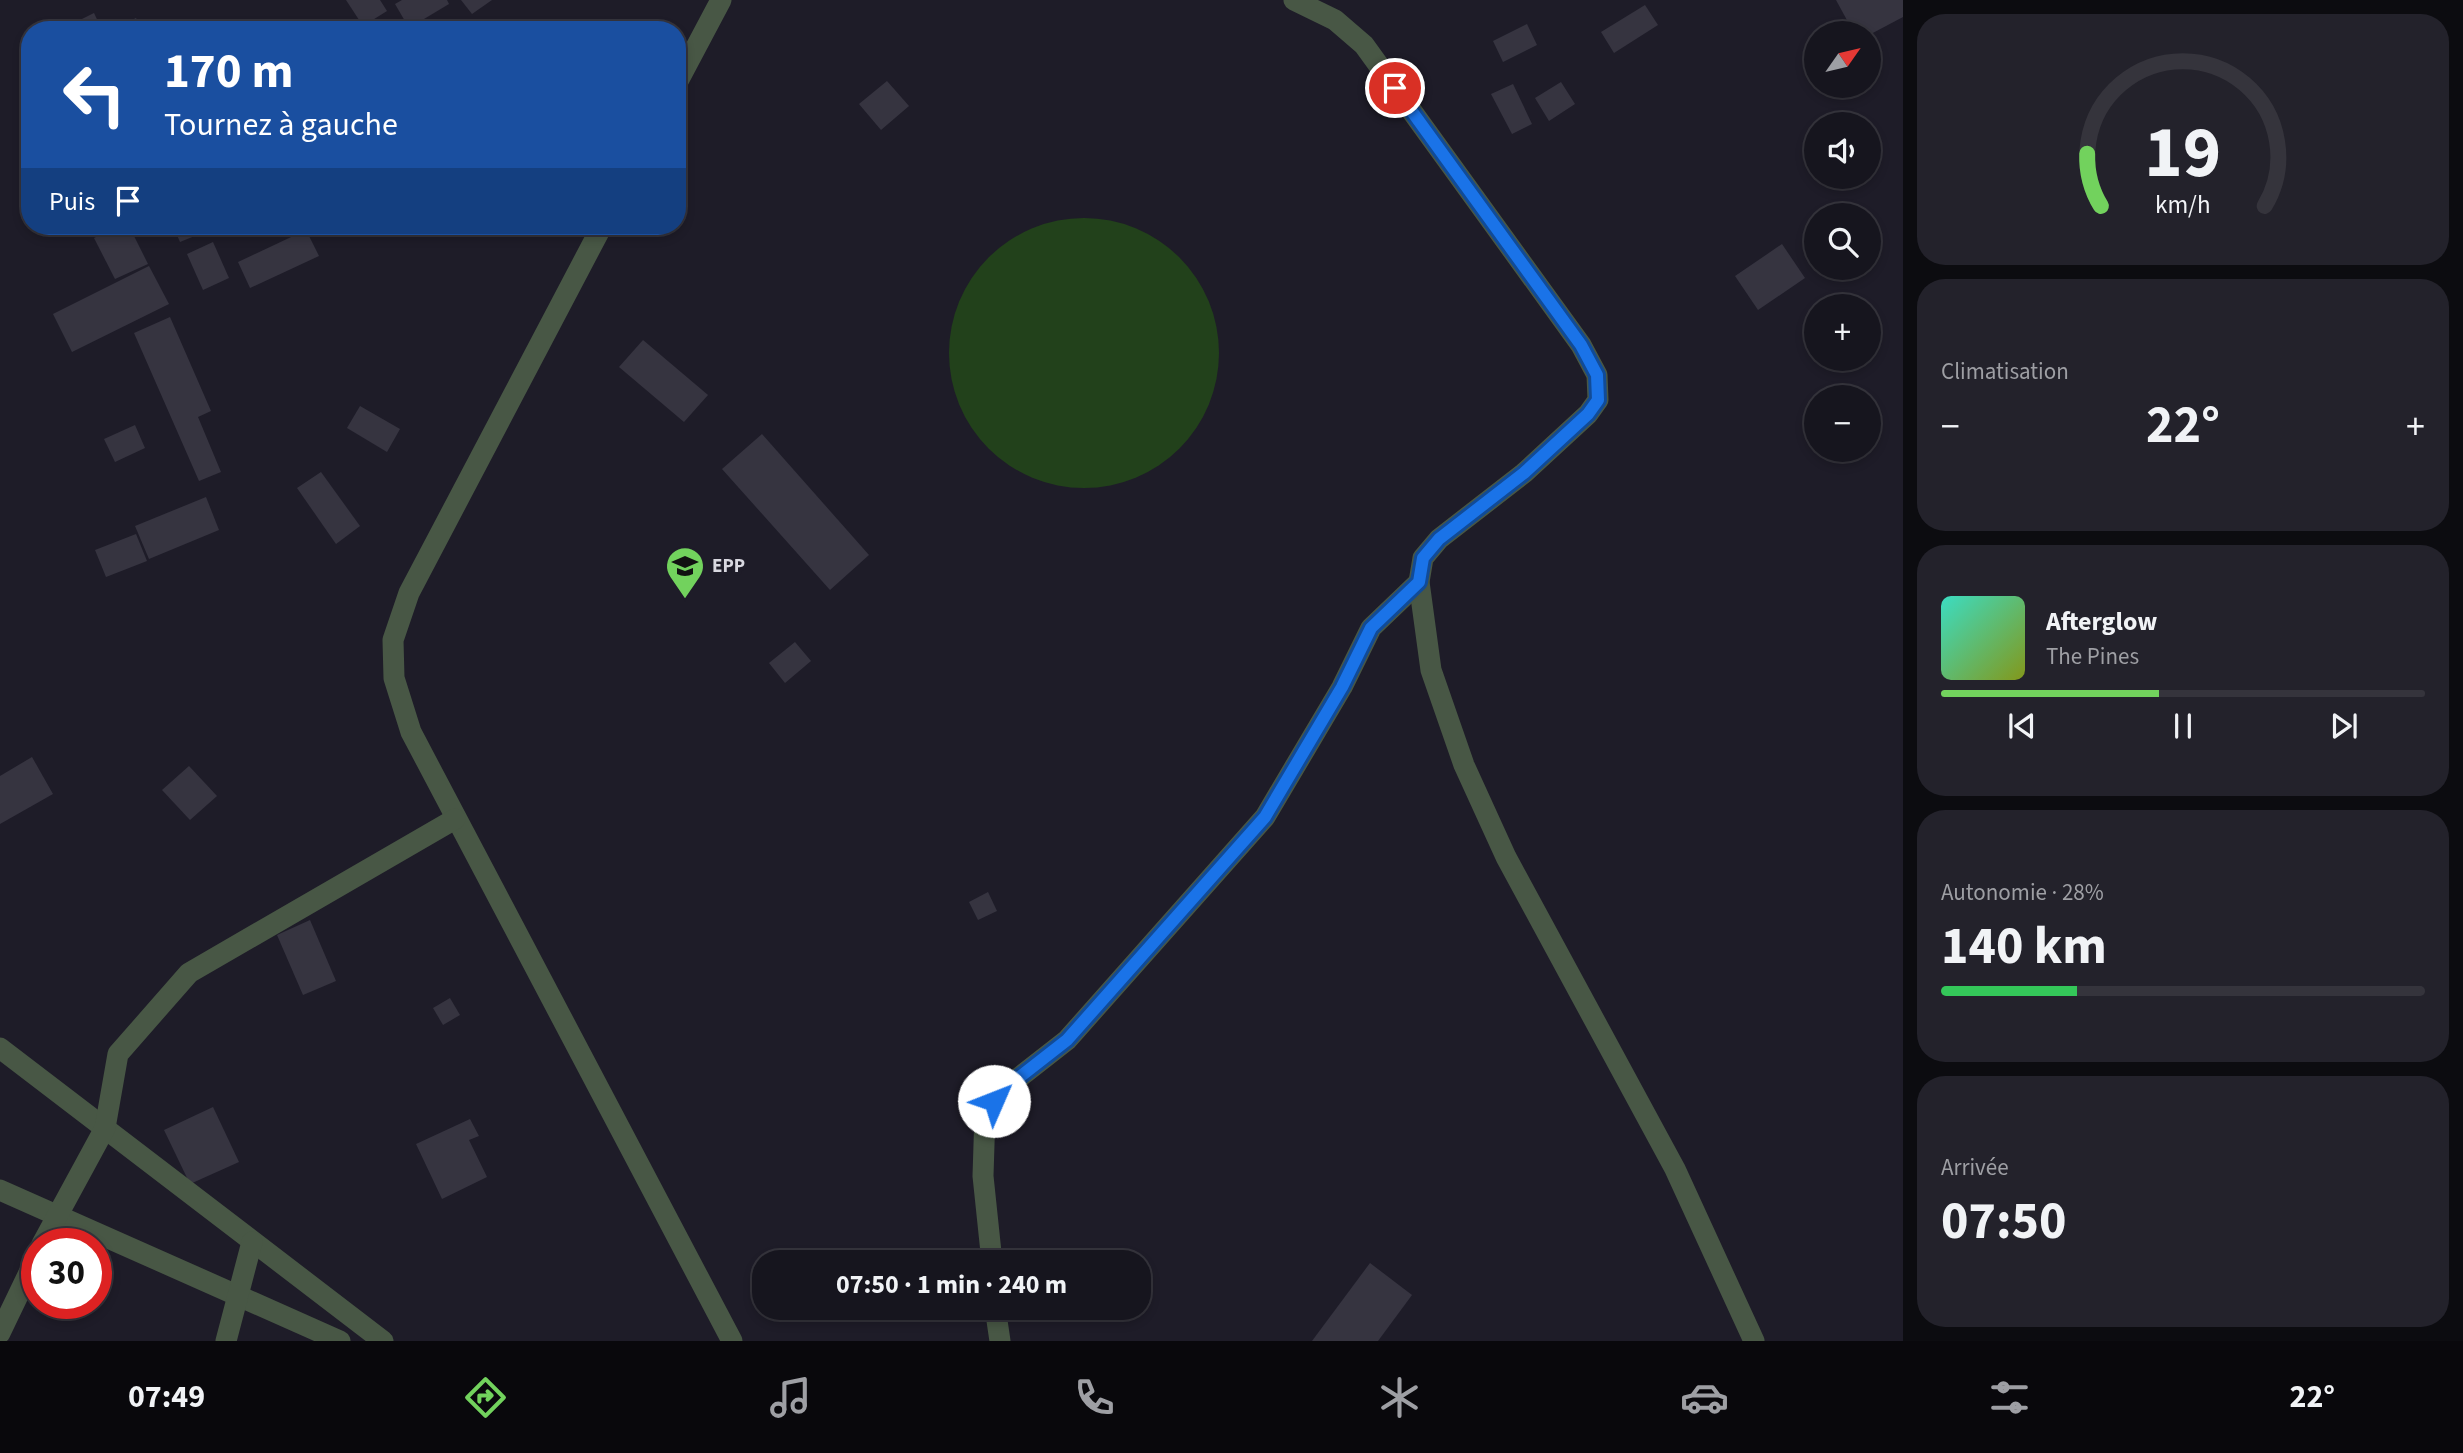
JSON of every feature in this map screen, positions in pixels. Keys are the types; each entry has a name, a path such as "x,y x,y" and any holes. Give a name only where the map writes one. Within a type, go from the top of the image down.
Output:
{"street":[{"path":"686,66 721,0"},
{"path":"1294,0 1335,20 1364,44 1581,345 1597,375 1598,400 1588,414 1524,473 1439,539 1423,558 1419,582 1431,670 1464,765 1513,869 1675,1169 1754,1341"},
{"path":"597,235 409,593 393,640 394,678 411,732 455,819 732,1341"},
{"path":"991,1250 983,1175 985,1113 1003,1090 1067,1040 1265,817 1342,687 1371,628 1419,582"},
{"path":"50,1228 105,1128 118,1054 189,973 455,819"},
{"path":"0,1048 383,1341"},
{"path":"0,1190 340,1341"},
{"path":"226,1341 252,1242"},
{"path":"0,1333 21,1289"},
{"path":"997,1320 1000,1341"}],"green space":[{"path":"1071,218 1097,218 1136,228 1180,257 1209,301 1217,327 1217,379 1209,405 1180,449 1136,478 1097,488 1071,488 1032,478 988,449 959,405 949,366 949,340 959,301 988,257 1032,228"}],"building":[{"path":"346,0 380,0 387,11 371,21 360,21"},
{"path":"402,0 447,0 449,4 421,21 405,21 395,4"},
{"path":"461,0 492,0 472,14"},
{"path":"1836,0 1903,0 1903,17 1881,29 1881,21 1847,21"},
{"path":"1645,5 1658,25 1614,53 1601,32"},
{"path":"94,13 98,21 78,21"},
{"path":"1527,24 1537,45 1503,62 1493,41"},
{"path":"887,81 909,106 881,130 859,104"},
{"path":"1561,82 1575,104 1549,121 1535,98"},
{"path":"1513,84 1532,124 1512,134 1491,94"},
{"path":"100,235 134,235 148,264 115,279 94,238"},
{"path":"177,235 197,235 180,242"},
{"path":"295,235 308,235 319,256 250,288 238,262"},
{"path":"213,242 229,278 203,290 187,254"},
{"path":"1782,244 1804,279 1758,310 1735,276"},
{"path":"149,266 169,304 72,352 53,314"},
{"path":"170,317 211,411 198,417 221,472 199,481 134,333"},
{"path":"643,340 708,395 684,422 619,367"},
{"path":"360,406 400,429 387,452 347,428"},
{"path":"135,425 145,448 115,462 104,439"},
{"path":"762,434 869,555 830,590 722,469"},
{"path":"321,472 360,526 336,544 297,488"},
{"path":"206,497 219,530 149,559 135,526"},
{"path":"136,534 147,561 106,577 95,550"},
{"path":"795,642 811,661 785,683 769,663"},
{"path":"32,757 53,794 0,824 0,776"},
{"path":"189,766 217,796 190,820 162,790"},
{"path":"988,892 997,911 978,920 969,902"},
{"path":"310,920 336,981 303,995 277,935"},
{"path":"450,998 460,1015 443,1025 433,1008"},
{"path":"213,1107 239,1162 190,1184 164,1130"},
{"path":"470,1119 479,1136 469,1140 487,1177 442,1199 416,1144"},
{"path":"1370,1263 1412,1295 1378,1341 1312,1341"}],"place":[{"name":"EPP","path":"685,600"}],"route":[{"path":"994,1101 1003,1090 1067,1040 1265,817 1342,687 1371,628 1419,582 1423,558 1439,539 1524,473 1588,414 1598,400 1597,375 1581,345 1395,88"}]}
